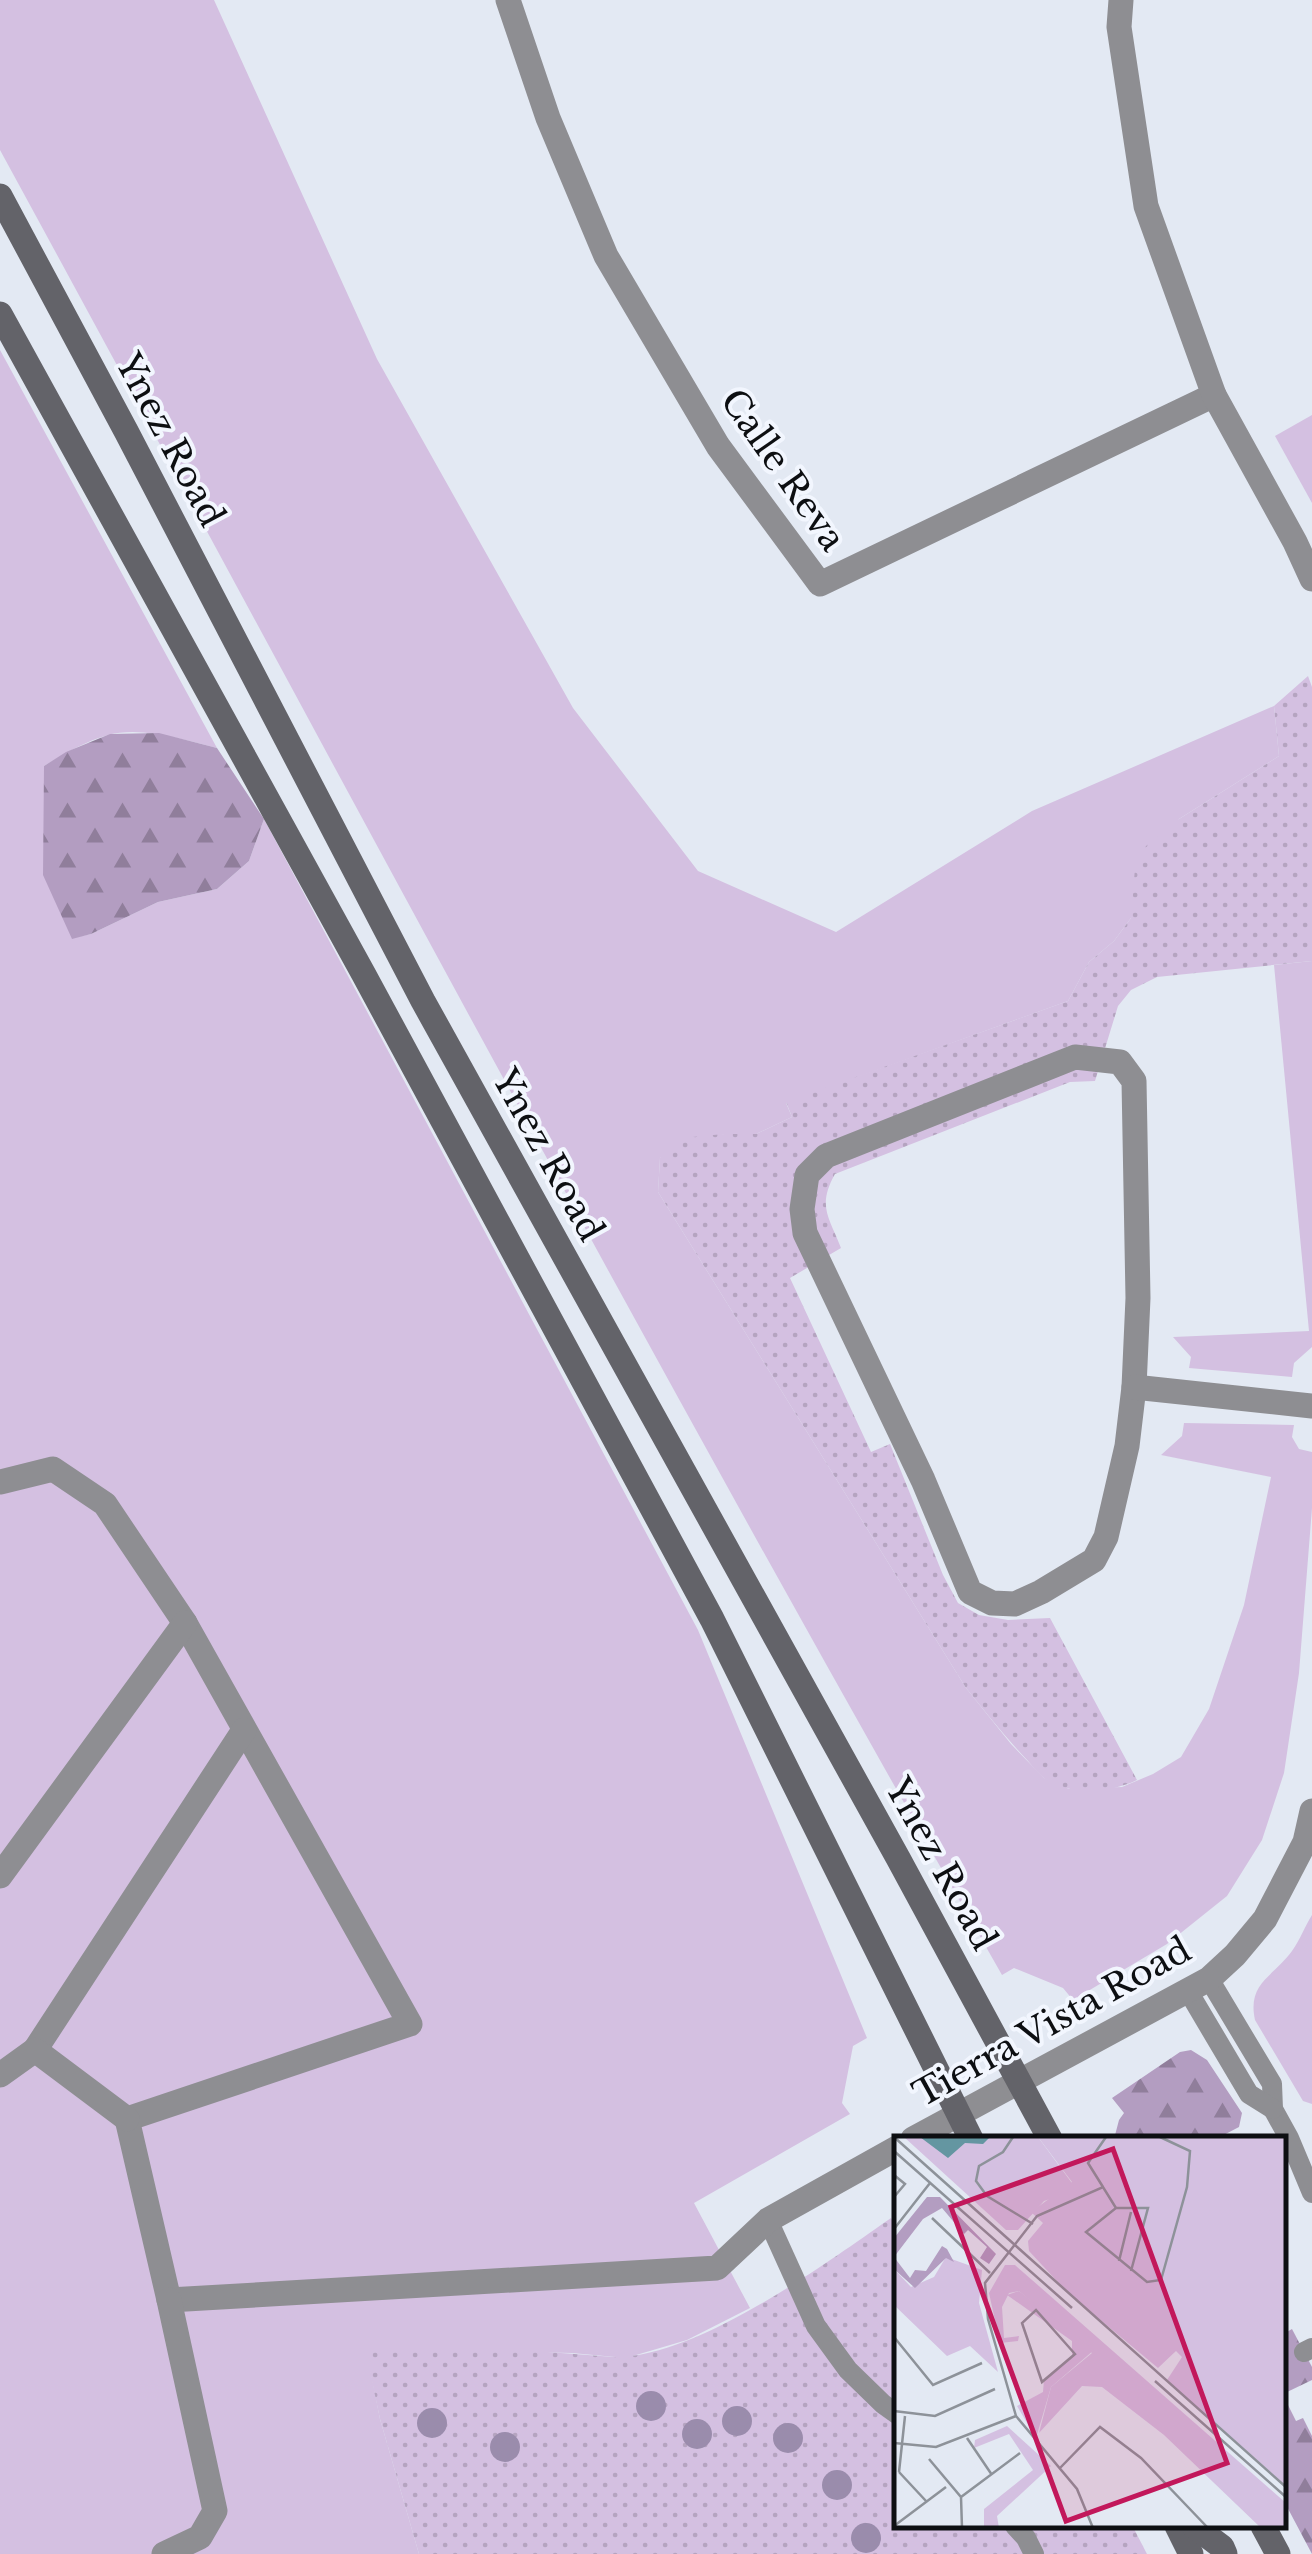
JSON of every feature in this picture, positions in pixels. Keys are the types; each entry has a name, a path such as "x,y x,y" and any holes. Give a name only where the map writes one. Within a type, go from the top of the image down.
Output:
{"main road":[{"name":"Ynez Road","path":"0,196 424,1002 1048,2136"},
{"path":"0,314 363,973 712,1619 969,2136"},
{"path":"1178,2529 1191,2554"},
{"path":"1198,2529 1225,2554"},
{"path":"1265,2529 1278,2554"}],"street":[{"name":"Calle Reva","path":"508,0 548,118 606,256 718,446 820,584 1214,395"},
{"path":"1121,0 1118,27 1146,206 1214,395 1312,579"},
{"path":"1075,1058 1120,1062 1134,1081 1138,1298 1134,1387 1127,1446 1106,1537 1094,1560 1015,1604 992,1603 970,1592 923,1480 805,1233 802,1209 807,1175 826,1156 1075,1058"},
{"path":"1134,1387 1312,1406"},
{"path":"0,1482 54,1469 105,1504 184,1623 410,2024 127,2119"},
{"path":"0,1876 184,1623"},
{"path":"0,2074 34,2050 244,1730"},
{"name":"Tierra Vista Road","path":"918,2136 1199,1985 1264,1920 1305,1842 1312,1811"},
{"path":"34,2050 127,2119 215,2511 200,2537 164,2554"},
{"name":"Tierra Vista Road","path":"169,2300 718,2268 768,2220 894,2150"}],"lane":[{"path":"1199,1985 1249,2094 1273,2109 1312,2193"},
{"path":"768,2220 816,2326 848,2370 894,2412"},
{"path":"1018,2529 1034,2554"}],"shaded area":[{"path":"0,0 214,0 377,359 573,708 698,871 836,932 1032,811 1274,706 1279,756 1179,819 1131,918 1114,941 1089,962 1068,1001 786,1103 792,1117 756,1134 724,1134 660,1158 658,1192 966,1688 1044,1778 1069,1789 1122,1787 1181,1757 1209,1709 1244,1605 1271,1477 1161,1455 1182,1436 1184,1423 1294,1425 1292,1437 1299,1449 1312,1452 1312,1508 1299,1673 1284,1773 1262,1840 1227,1896 1167,1944 1073,2000 1063,1988 1014,1968 1002,1975 621,1294 0,150"},
{"path":"0,350 217,748 163,735 121,733 92,741 44,766 72,938 91,934 158,902 217,889 249,861 264,819 698,1630 867,2038 853,2046 842,2103 850,2114 694,2203 750,2308 687,2340 626,2358 366,2348 380,2419 419,2554 0,2554"},
{"path":"1312,415 1312,503 1275,436"},
{"path":"1308,676 1312,687 1312,961 1157,977 1131,990 1118,1006 1095,1081 1070,1082 835,1174 826,1203 841,1248 790,1278 871,1452 890,1444 958,1603 979,1615 1008,1620 1050,1618 1137,1780 1103,1790 1067,1788 1045,1779 966,1688 658,1192 660,1158 682,1138 756,1134 792,1117 786,1102 1068,1001 1089,962 1114,941 1131,918 1135,868 1146,846 1179,819 1279,756 1274,706"},
{"path":"1312,961 1312,1347 1294,1363 1292,1377 1189,1368 1191,1357 1173,1337 1309,1331 1274,965"},
{"path":"1312,1915 1312,2104 1303,2101 1255,2020 1254,2007 1263,1981 1292,1951"},
{"path":"891,2218 894,2529 1134,2529 1147,2554 419,2554 380,2419 365,2348 496,2348 614,2357 646,2353 720,2326"}],"green space":[{"path":"159,733 217,748 264,819 249,861 217,889 158,902 72,939 43,875 44,766 110,734"},
{"path":"1191,2050 1207,2060 1242,2113 1239,2127 1222,2136 1115,2136 1124,2113 1112,2098 1180,2052"},
{"path":"1292,2329 1312,2367 1312,2380 1287,2392 1287,2332"},
{"path":"1287,2403 1296,2421 1303,2418 1312,2436 1312,2554 1287,2507"}]}
